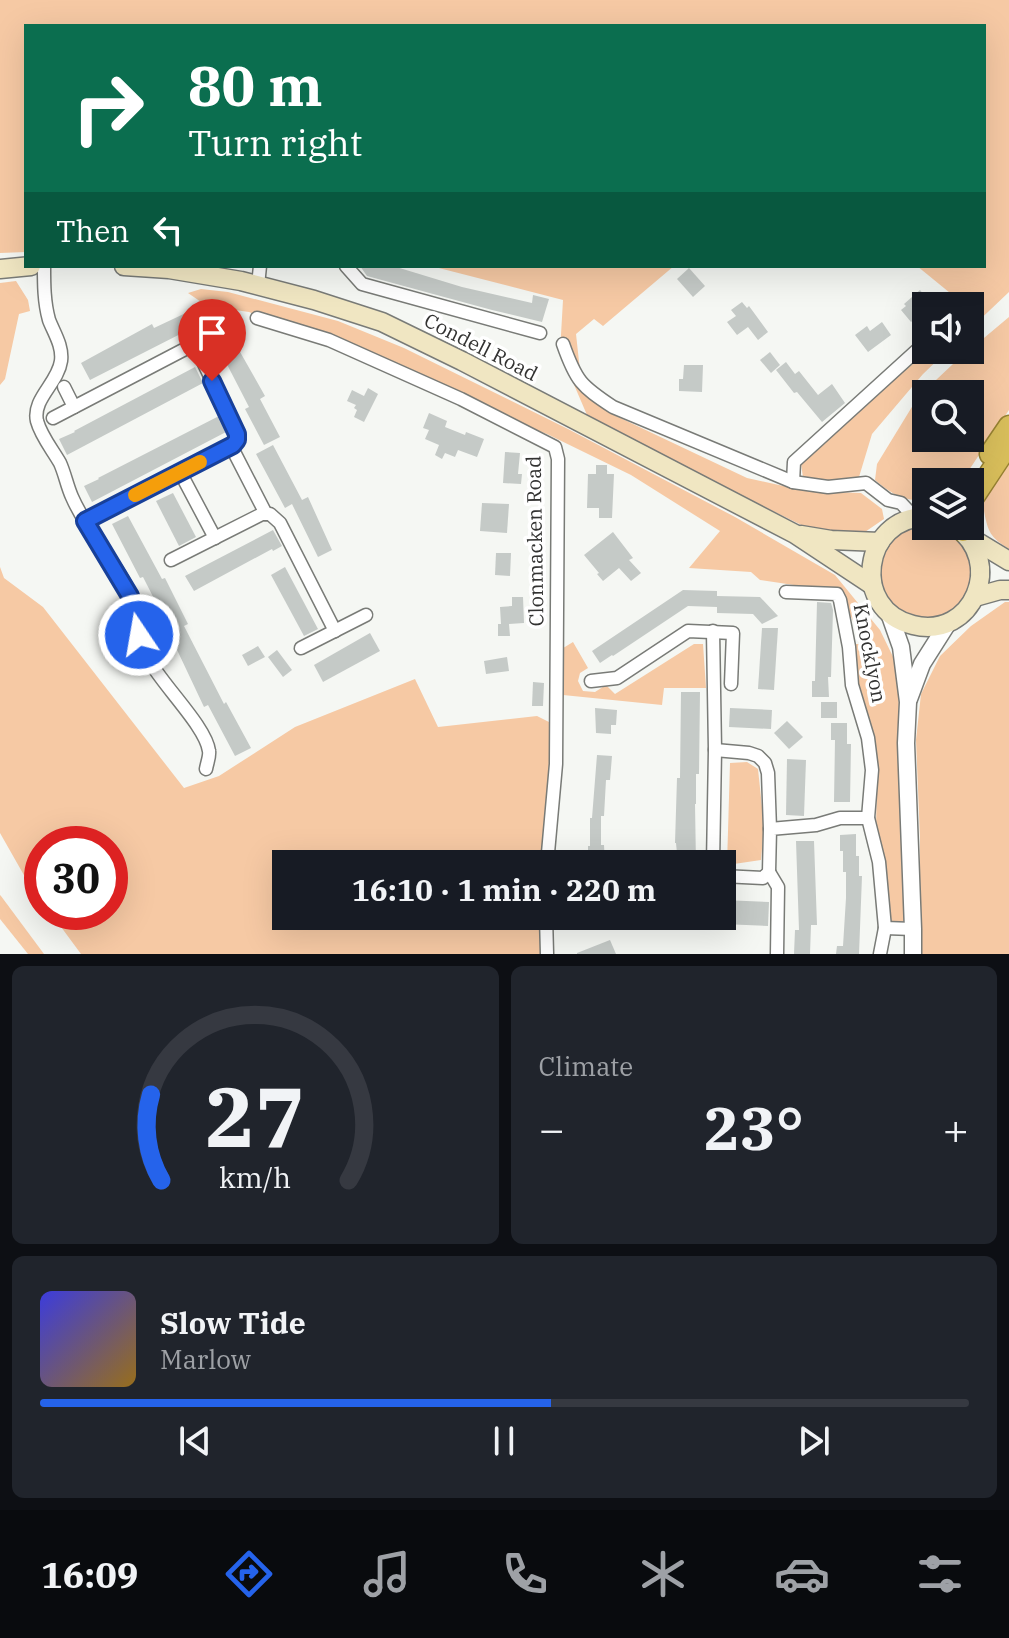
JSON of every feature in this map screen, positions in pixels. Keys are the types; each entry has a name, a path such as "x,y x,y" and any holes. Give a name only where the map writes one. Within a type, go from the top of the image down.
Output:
{"highway":[{"path":"981,468 1009,426"},
{"path":"984,482 1009,444"}],"main road":[{"path":"0,269 24,267"},
{"name":"Condell Road","path":"154,268 259,276 314,300 382,322 795,534"},
{"path":"912,520 893,527 880,542 871,570 872,585 881,605 911,625 948,623 968,608 975,597 981,572 980,560 970,540"},
{"path":"795,534 831,540 880,542"},
{"path":"795,534 872,585"},
{"path":"978,540 1009,561"},
{"path":"975,597 1009,590"}],"street":[{"path":"44,268 49,320 61,359 51,385 38,403 36,413 40,432 62,467 71,496 130,596 147,656 205,739 210,752 206,769"},
{"path":"348,268 362,284 540,333"},
{"name":"Clonmacken Road","path":"257,318 329,340 461,399 555,447 558,459 556,764 548,850"},
{"path":"563,344 572,370 587,390 613,407 793,482 828,487 866,483 888,500 912,510"},
{"path":"53,418 187,348 194,349 200,355 237,434 237,440 231,446 85,521"},
{"path":"793,482 794,462 912,355"},
{"path":"64,387 74,407"},
{"path":"231,446 266,514"},
{"path":"180,472 215,538"},
{"path":"888,500 893,527"},
{"path":"171,560 270,514 280,523 335,631"},
{"name":"Knocklyon","path":"786,592 837,594 840,600 852,685 868,738 872,770 868,818 879,862 885,928 880,954"},
{"path":"889,613 901,647 908,702 906,743 913,954"},
{"path":"301,648 366,615"},
{"path":"908,702 922,664 948,623"},
{"path":"591,681 617,678 688,631 713,631 733,633 731,684"},
{"path":"713,631 713,850"},
{"path":"715,750 749,753 765,763 768,773 769,872 778,887 777,954"},
{"path":"770,829 816,825 840,818 868,818"},
{"path":"736,877 763,878 769,872"},
{"path":"885,928 913,929"},
{"path":"546,930 547,954"}],"shaded area":[{"path":"0,0 1009,0 1009,292 984,316 984,292 949,292 919,268 986,268 986,24 24,24 24,252 0,253"},
{"path":"439,268 672,268 603,326 594,319 576,334 582,389 614,415 747,478 806,491 861,493 882,509 884,519 859,536 826,537 587,415 560,352 563,300"},
{"path":"16,281 28,300 30,311 19,314 5,379 0,385 0,283"},
{"path":"201,289 228,292 338,321 404,348 568,429 735,517 835,575 880,630 898,667 904,921 889,921 876,828 877,777 856,684 853,644 865,644 841,592 760,580 751,572 689,568 720,531 631,475 547,434 407,380 249,312 207,306 188,293"},
{"path":"1009,317 1009,410 984,448 984,380 936,380 953,364 984,364 984,338"},
{"path":"913,364 933,364 918,380 912,380 912,387 872,434 859,477 818,482 803,477 801,464 816,447"},
{"path":"912,407 912,452 981,452 970,468 912,468 912,499 898,496 875,480 877,464"},
{"path":"1009,454 1009,549 991,533 984,511 984,495"},
{"path":"912,527 912,540 961,540 972,562 972,580 965,597 952,610 935,617 917,617 900,610 887,597 880,580 880,562 887,545 900,532"},
{"path":"0,567 4,578 43,607 184,788 219,776 295,727 415,679 438,727 537,716 551,723 550,801 545,850 272,850 272,930 541,930 542,954 81,954 63,930 128,930 128,826 24,826 24,875 0,833"},
{"path":"1009,602 1009,954 918,954 920,838 916,740 921,694 940,656 971,626"},
{"path":"573,642 588,668 580,673 578,681 583,691 595,692 606,685 615,694 694,644 703,644 706,688 664,688 662,705 563,695 560,650"},
{"path":"747,762 758,769 764,826 761,860 736,864 736,850 727,850 730,763"},
{"path":"0,895 44,954 28,954 0,919"}],"building":[{"path":"361,268 400,268 462,287 532,303 533,295 549,299 542,322 367,276"},
{"path":"689,268 705,286 693,297 677,279"},
{"path":"912,297 911,322 901,310 906,306 904,304"},
{"path":"742,302 747,308 749,306 768,332 758,340 748,327 737,335 727,322 736,316 731,310"},
{"path":"190,311 198,325 90,380 81,363 152,324 154,328"},
{"path":"223,317 236,333 231,336 265,396 260,399 280,437 264,445 245,409 249,407 212,330 218,327 215,321"},
{"path":"882,322 891,335 868,352 855,335 867,326 870,331"},
{"path":"770,352 780,365 771,373 760,360"},
{"path":"786,362 795,374 799,371 818,395 832,384 845,403 822,422 776,370"},
{"path":"684,365 703,365 702,392 679,391"},
{"path":"195,367 203,383 67,455 59,439"},
{"path":"368,388 378,394 364,422 354,417 356,405 347,401 352,390 364,396"},
{"path":"429,413 447,421 445,427 484,439 477,457 458,450 455,457 445,453 442,459 435,455 439,445 425,439 429,430 423,428"},
{"path":"219,416 226,432 92,502 84,486"},
{"path":"273,445 302,500 308,497 332,550 318,557 292,504 285,508 256,454"},
{"path":"505,452 520,453 518,474 522,474 521,484 503,483"},
{"path":"596,465 607,465 607,474 614,474 612,518 599,518 599,508 587,508 588,474 596,474"},
{"path":"173,493 196,537 179,546 156,501"},
{"path":"482,503 509,504 507,533 480,531"},
{"path":"128,516 162,579 165,578 188,624 184,626 224,704 226,702 251,748 235,756 208,705 204,707 172,634 112,524"},
{"path":"273,530 282,546 194,591 185,576"},
{"path":"613,532 633,558 629,560 641,573 631,581 619,568 603,581 584,555"},
{"path":"496,553 511,553 510,576 495,575"},
{"path":"285,567 318,629 304,636 271,575"},
{"path":"683,590 717,591 717,596 760,597 778,616 762,624 753,614 717,613 717,607 688,606 600,663 592,651"},
{"path":"512,597 523,597 524,623 509,624 510,636 498,636 500,607 512,606"},
{"path":"817,602 831,603 833,610 829,697 812,697"},
{"path":"762,628 778,628 774,690 758,689"},
{"path":"370,633 380,651 323,682 314,665"},
{"path":"258,646 265,657 248,666 242,655"},
{"path":"277,650 292,670 283,677 268,657"},
{"path":"507,657 509,671 486,674 484,661"},
{"path":"533,682 544,683 543,706 532,706"},
{"path":"681,692 700,692 696,850 677,850 675,843 677,778 680,778"},
{"path":"821,702 837,702 837,718 821,718"},
{"path":"595,708 617,710 616,725 611,725 611,734 596,733"},
{"path":"730,708 772,710 771,729 729,727"},
{"path":"787,721 803,737 789,749 774,733"},
{"path":"831,723 847,723 847,744 851,744 850,802 834,802 835,740 831,740"},
{"path":"597,755 612,756 610,780 606,780 604,816 601,816 601,845 604,845 604,850 588,850"},
{"path":"787,759 806,760 804,816 786,815"},
{"path":"856,834 856,856 859,856 859,876 862,876 859,954 836,954 837,946 843,946 846,898 846,872 843,872 840,835"},
{"path":"796,841 814,841 817,925 811,925 810,954 794,954 795,930 799,930"},
{"path":"736,901 769,902 768,926 736,925"},
{"path":"610,940 616,954 577,954 577,953"}],"slow traffic":[{"path":"135,495 200,462"}],"route":[{"path":"139,635 130,596 123,581 85,521 233,445 237,434 212,381"}]}
